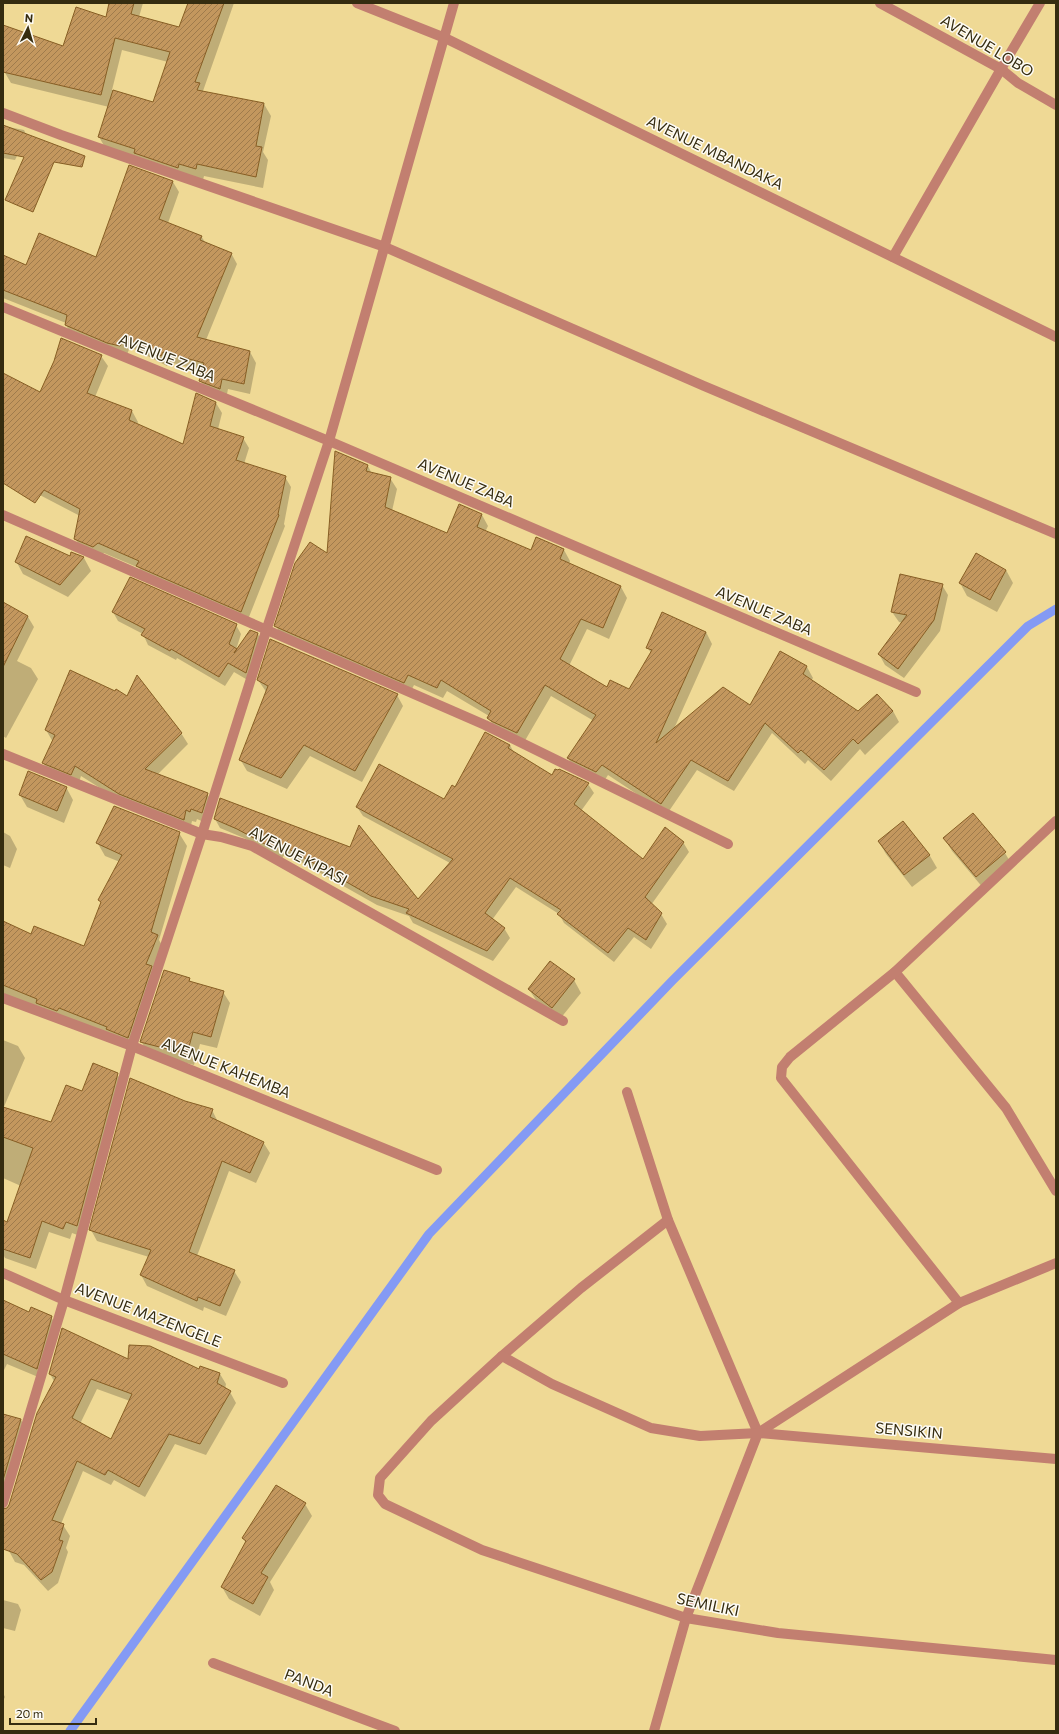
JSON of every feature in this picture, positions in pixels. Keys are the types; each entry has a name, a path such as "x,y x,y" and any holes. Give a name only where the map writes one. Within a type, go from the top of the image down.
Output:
{"street":[{"name":"AVENUE MBANDAKA","path":"357,3 445,38 1056,337"},
{"path":"3,1502 5,1488 64,1300 132,1046 329,441 454,3"},
{"name":"AVENUE LOBO","path":"880,3 1001,68 1018,82 1056,106"},
{"path":"893,257 1040,3"},
{"path":"3,113 61,135 385,247 704,386 1056,534"},
{"name":"AVENUE ZABA","path":"3,307 329,441 916,692"},
{"path":"3,515 267,628 485,724 728,844"},
{"name":"AVENUE KIPASI","path":"3,754 202,834 221,837 252,846 563,1021"},
{"path":"959,1303 781,1078 782,1068 790,1057 895,972 1056,821"},
{"path":"895,972 1006,1108 1056,1191"},
{"name":"AVENUE KAHEMBA","path":"3,998 132,1046 437,1170"},
{"path":"627,1092 668,1220 758,1433"},
{"path":"502,1356 582,1288 668,1220"},
{"path":"654,1731 686,1618 758,1433 959,1303 1056,1263"},
{"name":"AVENUE MAZENGELE","path":"3,1273 64,1300 283,1382"},
{"name":"SENSIKIN","path":"502,1356 552,1384 651,1428 700,1436 758,1433 1056,1459"},
{"name":"SEMILIKI","path":"502,1356 431,1421 380,1478 378,1495 385,1504 482,1550 686,1618 778,1633 1056,1660"},
{"name":"PANDA","path":"213,1663 395,1731"}],"building":[{"path":"109,3 134,3 131,14 179,27 188,3 224,3 195,82 200,83 197,90 264,103 256,146 262,147 256,177 197,164 196,169 179,164 178,168 134,153 135,149 98,137 113,90 153,102 170,52 115,38 101,95 3,72 3,25 63,46 76,7 106,17"},
{"path":"3,125 85,156 82,167 54,162 33,212 5,200 24,157 3,153"},
{"path":"129,165 173,181 159,219 202,236 200,240 232,253 197,337 250,351 244,384 222,379 220,389 199,381 204,363 163,352 161,356 124,337 120,346 107,343 65,325 67,315 3,290 3,255 26,265 39,233 96,257"},
{"path":"61,338 102,355 87,393 132,410 129,420 183,444 196,393 216,402 210,426 244,437 236,460 286,476 279,515 241,612 136,566 139,561 98,543 93,547 74,539 80,509 44,490 35,503 3,483 3,373 40,392 54,361"},
{"path":"335,451 368,465 366,471 391,477 385,507 447,533 459,504 482,514 477,527 531,550 536,537 564,549 560,559 621,586 603,628 581,619 560,659 607,687 610,680 629,689 652,650 646,648 662,612 706,632 656,743 723,687 750,705 780,651 807,666 803,674 858,711 877,694 893,711 858,744 853,739 824,770 801,750 798,753 765,723 728,781 691,760 661,804 602,765 596,772 567,758 596,715 545,685 517,733 491,721 487,718 491,711 441,680 437,688 408,675 404,683 274,626 295,563 310,542 327,553"},
{"path":"26,536 70,556 71,552 84,557 60,585 15,562"},
{"path":"976,553 1006,570 990,600 959,583"},
{"path":"900,574 943,584 934,620 898,669 878,654 907,615 891,612"},
{"path":"130,577 237,624 229,644 237,649 250,630 258,633 246,673 228,663 219,677 171,649 170,651 141,635 145,629 112,612"},
{"path":"3,602 28,616 3,667"},
{"path":"270,639 398,694 355,771 304,745 281,778 239,760 268,686 257,680"},
{"path":"70,670 115,691 116,689 127,696 137,675 182,733 145,769 208,793 202,813 191,809 190,812 186,810 184,820 119,794 75,766 71,775 42,763 55,735 45,730"},
{"path":"485,732 510,745 508,748 552,775 555,769 559,769 589,783 574,804 643,859 665,827 684,842 645,897 662,913 646,940 628,928 608,953 557,914 561,910 510,878 485,913 505,928 487,951 406,913 409,909 371,896 280,844 276,850 237,829 214,819 220,798 350,847 359,825 418,899 453,859 356,807 379,764 444,799 452,785 455,787"},
{"path":"28,771 67,787 57,811 19,795"},
{"path":"114,806 180,832 151,932 158,935 146,964 152,966 128,1038 106,1029 107,1027 59,1008 57,1011 36,1003 37,999 3,985 3,921 31,934 34,926 84,946 101,902 98,900 122,855 96,843"},
{"path":"973,813 1006,852 976,877 943,838"},
{"path":"903,821 930,855 904,875 878,841"},
{"path":"550,961 575,979 552,1008 528,989"},
{"path":"164,970 190,978 189,981 224,991 211,1037 193,1032 187,1054 140,1042"},
{"path":"93,1063 118,1073 77,1226 66,1222 63,1229 42,1221 30,1258 3,1249 3,1220 7,1222 33,1148 3,1137 3,1107 51,1122 66,1085 82,1091"},
{"path":"130,1078 185,1101 213,1109 210,1117 264,1142 250,1173 222,1161 189,1252 235,1270 220,1306 198,1297 197,1301 140,1275 151,1250 89,1230"},
{"path":"3,1300 29,1312 31,1307 52,1316 37,1369 3,1354"},
{"path":"62,1328 128,1359 129,1345 150,1346 199,1369 200,1366 220,1373 217,1383 231,1391 200,1444 169,1434 139,1487 108,1470 105,1475 77,1461 52,1520 64,1524 59,1540 63,1541 52,1572 41,1580 17,1554 3,1549 3,1509 7,1508 9,1505 37,1413 56,1377 49,1374","holes":["91,1379 132,1394 111,1439 72,1418"]},
{"path":"3,1414 21,1419 3,1480"},
{"path":"276,1485 306,1503 261,1573 268,1577 253,1604 221,1587 246,1541 242,1538"}],"waterway":[{"path":"70,1731 429,1234 672,981 1028,626 1056,609"}]}
